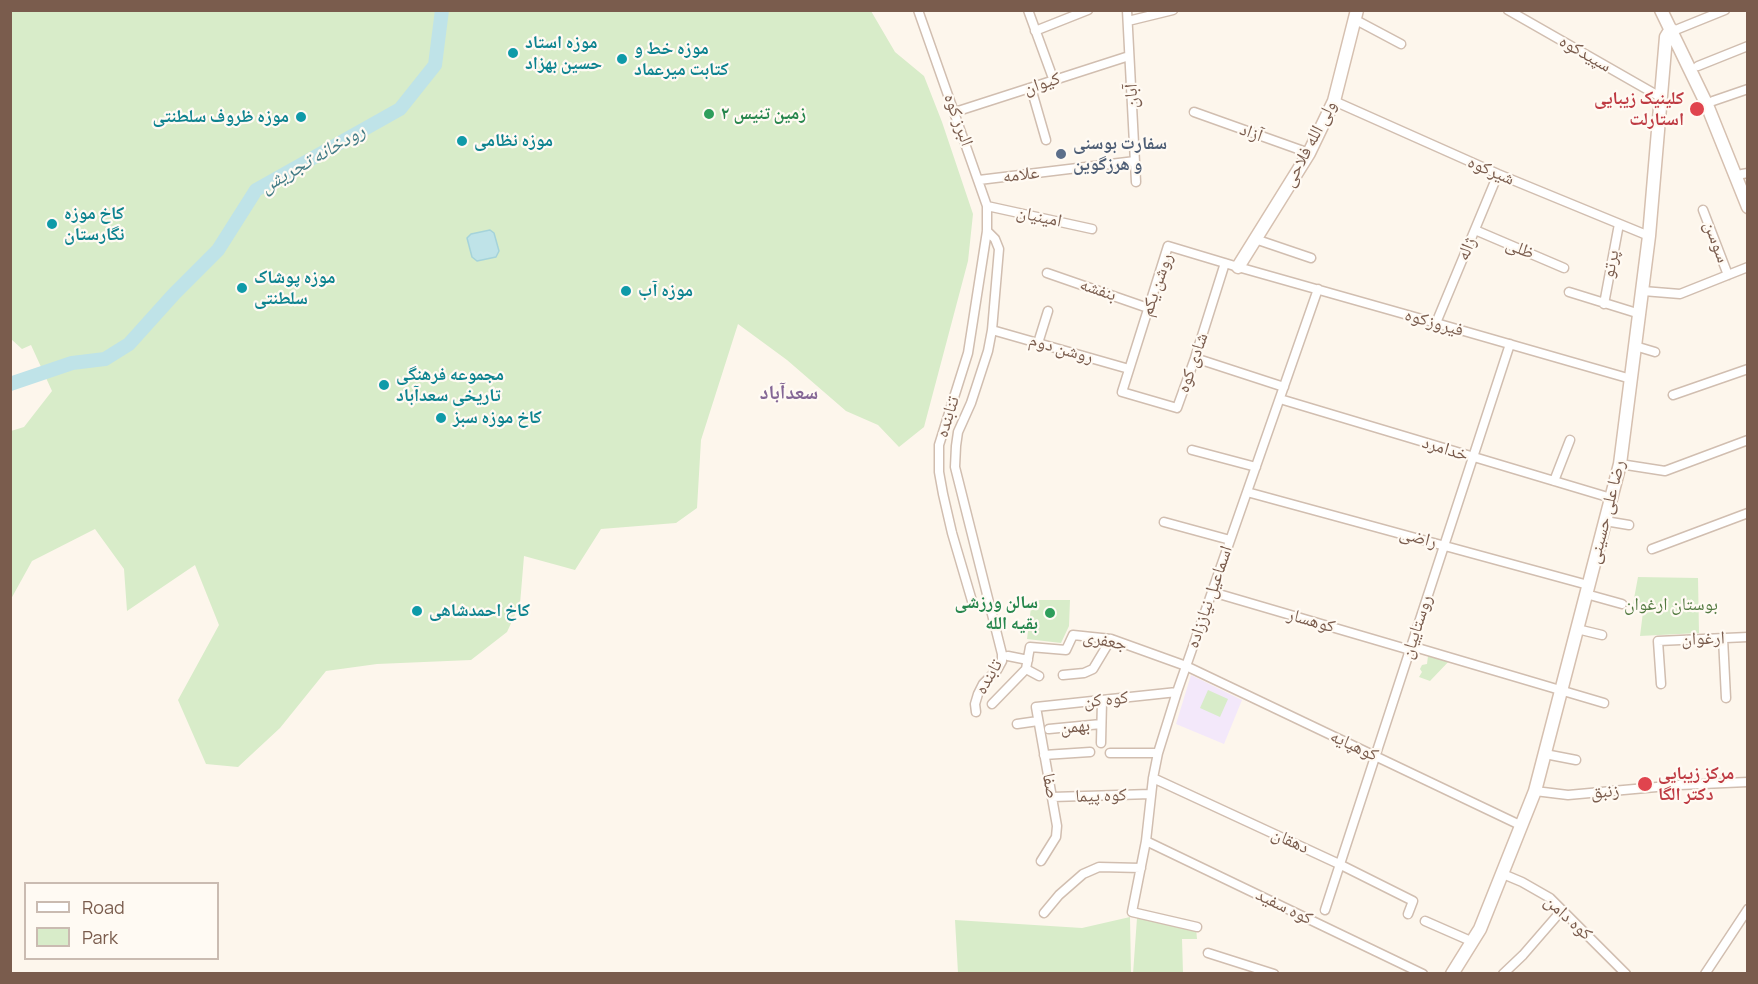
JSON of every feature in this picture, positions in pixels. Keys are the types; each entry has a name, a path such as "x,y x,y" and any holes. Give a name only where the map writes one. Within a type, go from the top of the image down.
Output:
{"street":[{"name":"البرز کوه","path":"918,10 979,180 987,206 987,231"},
{"path":"1028,10 1054,81"},
{"path":"1035,31 1088,10"},
{"name":"آبان","path":"1126,10 1136,182"},
{"path":"1128,21 1173,10"},
{"name":"سپیدکوه","path":"1508,10 1662,98"},
{"path":"1661,10 1698,66 1745,174 1748,189"},
{"path":"1669,10 1748,207"},
{"path":"1675,29 1725,10"},
{"path":"1355,15 1401,44"},
{"name":"ولی‌ الله فلاحی","path":"1238,267 1308,153 1334,101 1355,15"},
{"name":"رضا علی حسینی","path":"1452,974 1480,929 1535,791 1620,464 1649,236 1666,37 1667,33 1675,29"},
{"path":"1698,66 1748,46"},
{"name":"کیوان","path":"956,112 1130,57"},
{"path":"1031,88 1046,140"},
{"path":"1713,101 1748,89"},
{"name":"شیرکوه","path":"1334,101 1498,174 1649,236"},
{"name":"آزاد","path":"1194,112 1308,153"},
{"name":"علامه","path":"979,180 1135,161"},
{"name":"ژاله","path":"1436,323 1498,174"},
{"name":"امینیان","path":"987,206 1092,229"},
{"name":"سوسن","path":"1703,210 1728,275"},
{"name":"پرتو","path":"1604,304 1619,224"},
{"name":"ظلی","path":"1475,230 1564,268"},
{"path":"987,231 995,239 999,249 993,330"},
{"name":"تنابنده","path":"972,600 943,494 939,472 939,446 968,353 987,231"},
{"path":"1255,239 1311,258"},
{"name":"روشن یکم","path":"1122,392 1168,246 1238,267"},
{"name":"شادی کوه","path":"1122,392 1177,408 1225,263"},
{"name":"فیروزکوه","path":"1238,267 1631,379"},
{"path":"1643,291 1680,294 1748,267"},
{"name":"بنفشه","path":"1047,273 1148,308"},
{"name":"اسماعیل نیاززاده","path":"1197,927 1132,912 1146,841 1153,778 1158,753 1177,692 1318,289"},
{"path":"1569,292 1640,314"},
{"path":"1038,343 1048,311"},
{"name":"روشن دوم","path":"993,330 1129,369"},
{"name":"تابنده","path":"976,712 975,704 978,694 1002,661 1000,642 955,467 958,432 971,403 993,330"},
{"name":"روستاییان","path":"1324,910 1510,344"},
{"path":"1635,346 1655,352"},
{"path":"1195,358 1284,387"},
{"path":"1674,395 1748,369"},
{"name":"خدامرد","path":"1280,399 1611,498"},
{"path":"1554,481 1570,440"},
{"path":"1620,464 1665,471 1748,440"},
{"path":"1192,450 1256,467"},
{"name":"راضی","path":"1247,492 1444,546 1587,589 1622,604"},
{"path":"1652,549 1748,513"},
{"path":"1605,521 1629,525"},
{"path":"1164,522 1230,540"},
{"name":"کوهسار","path":"1212,592 1604,703"},
{"path":"1577,629 1602,635"},
{"name":"جعفری","path":"1028,660 1030,647 1066,650 1073,635 1111,639 1186,666"},
{"name":"ارغوان","path":"1661,684 1658,640 1748,637"},
{"path":"1723,638 1726,698"},
{"path":"1063,675 1084,673 1093,669 1111,639"},
{"path":"992,704 1026,669 1028,660 1008,656"},
{"name":"کوهپایه","path":"1186,666 1522,826"},
{"path":"1026,669 1039,676"},
{"name":"کوه کن","path":"1036,707 1177,692"},
{"path":"1101,743 1102,701"},
{"name":"صفا","path":"1036,707 1057,826 1056,837 1041,861"},
{"path":"1017,724 1038,722"},
{"name":"بهمن","path":"1049,729 1101,724"},
{"path":"1044,755 1090,752"},
{"path":"1110,753 1158,753"},
{"path":"1545,754 1575,760"},
{"name":"دهقان","path":"1153,778 1339,864 1413,901 1408,914"},
{"name":"زنبق","path":"1535,791 1568,795 1679,785 1748,782"},
{"name":"کوه پیما","path":"1052,797 1151,794"},
{"name":"کوه سفید","path":"1146,841 1423,974"},
{"path":"1044,913 1059,895 1083,874 1099,867 1141,868"},
{"name":"کوه دامن","path":"1503,874 1550,898 1626,974"},
{"path":"1503,974 1523,955 1562,910"},
{"path":"1704,974 1747,910"},
{"path":"1425,921 1473,942"},
{"path":"1208,953 1274,974"}],"shaded area":[{"path":"1191,675 1242,700 1224,744 1176,724"}],"green space":[{"name":"مجموعه فرهنگی تاریخی سعدآباد","path":"11,11 871,11 895,52 924,76 973,214 968,261 924,427 899,447 878,425 846,411 787,360 738,324 701,440 697,508 676,523 601,529 575,570 524,556 520,604 507,632 471,660 377,664 326,671 280,728 238,767 206,764 178,700 219,625 195,565 127,611 124,569 95,529 32,561 11,599 11,431 24,427 52,391 31,345 22,349 11,339"},
{"name":"بوستان ارغوان","path":"1638,577 1698,578 1699,633 1640,636 1643,612 1633,604"},
{"name":"سالن ورزشی بقیه الله","path":"1032,600 1070,600 1069,626 1061,643 1027,639"},
{"path":"1428,656 1452,658 1430,681 1419,677 1422,665 1427,664"},
{"path":"1208,690 1228,699 1220,717 1200,708"},
{"path":"1130,917 1131,973 958,973 955,920 1082,928"},
{"path":"1137,918 1196,928 1197,939 1182,939 1183,973 1133,974"}],"water":[{"path":"490,230 494,233 499,251 496,257 477,261 472,257 467,238 471,234"}],"waterway":[{"name":"رودخانه تجریش","path":"10,384 72,363 105,359 129,344 218,250 256,190 400,109 435,65 442,10"}],"place":[{"name":"موزه استاد حسین بهزاد","path":"513,53"},
{"name":"موزه خط و کتابت میرعماد","path":"622,59"},
{"name":"کلینیک زیبایی استارلت","path":"1697,109"},
{"name":"زمین تنیس ۲","path":"709,114"},
{"name":"موزه ظروف سلطنتی","path":"301,117"},
{"name":"موزه نظامی","path":"462,141"},
{"name":"سفارت بوسنی و هرزگوین","path":"1061,154"},
{"name":"کاخ موزه نگارستان","path":"52,224"},
{"name":"موزه پوشاک سلطنتی","path":"242,288"},
{"name":"موزه آب","path":"626,291"},
{"name":"مجموعه فرهنگی تاریخی سعدآباد","path":"384,385"},
{"name":"کاخ موزه سبز","path":"441,418"},
{"name":"کاخ احمدشاهی","path":"417,611"},
{"name":"سالن ورزشی بقیه الله","path":"1050,613"},
{"name":"مرکز زیبایی دکتر الگا","path":"1645,784"}],"district":[{"name":"سعدآباد","path":"789,393"}]}
